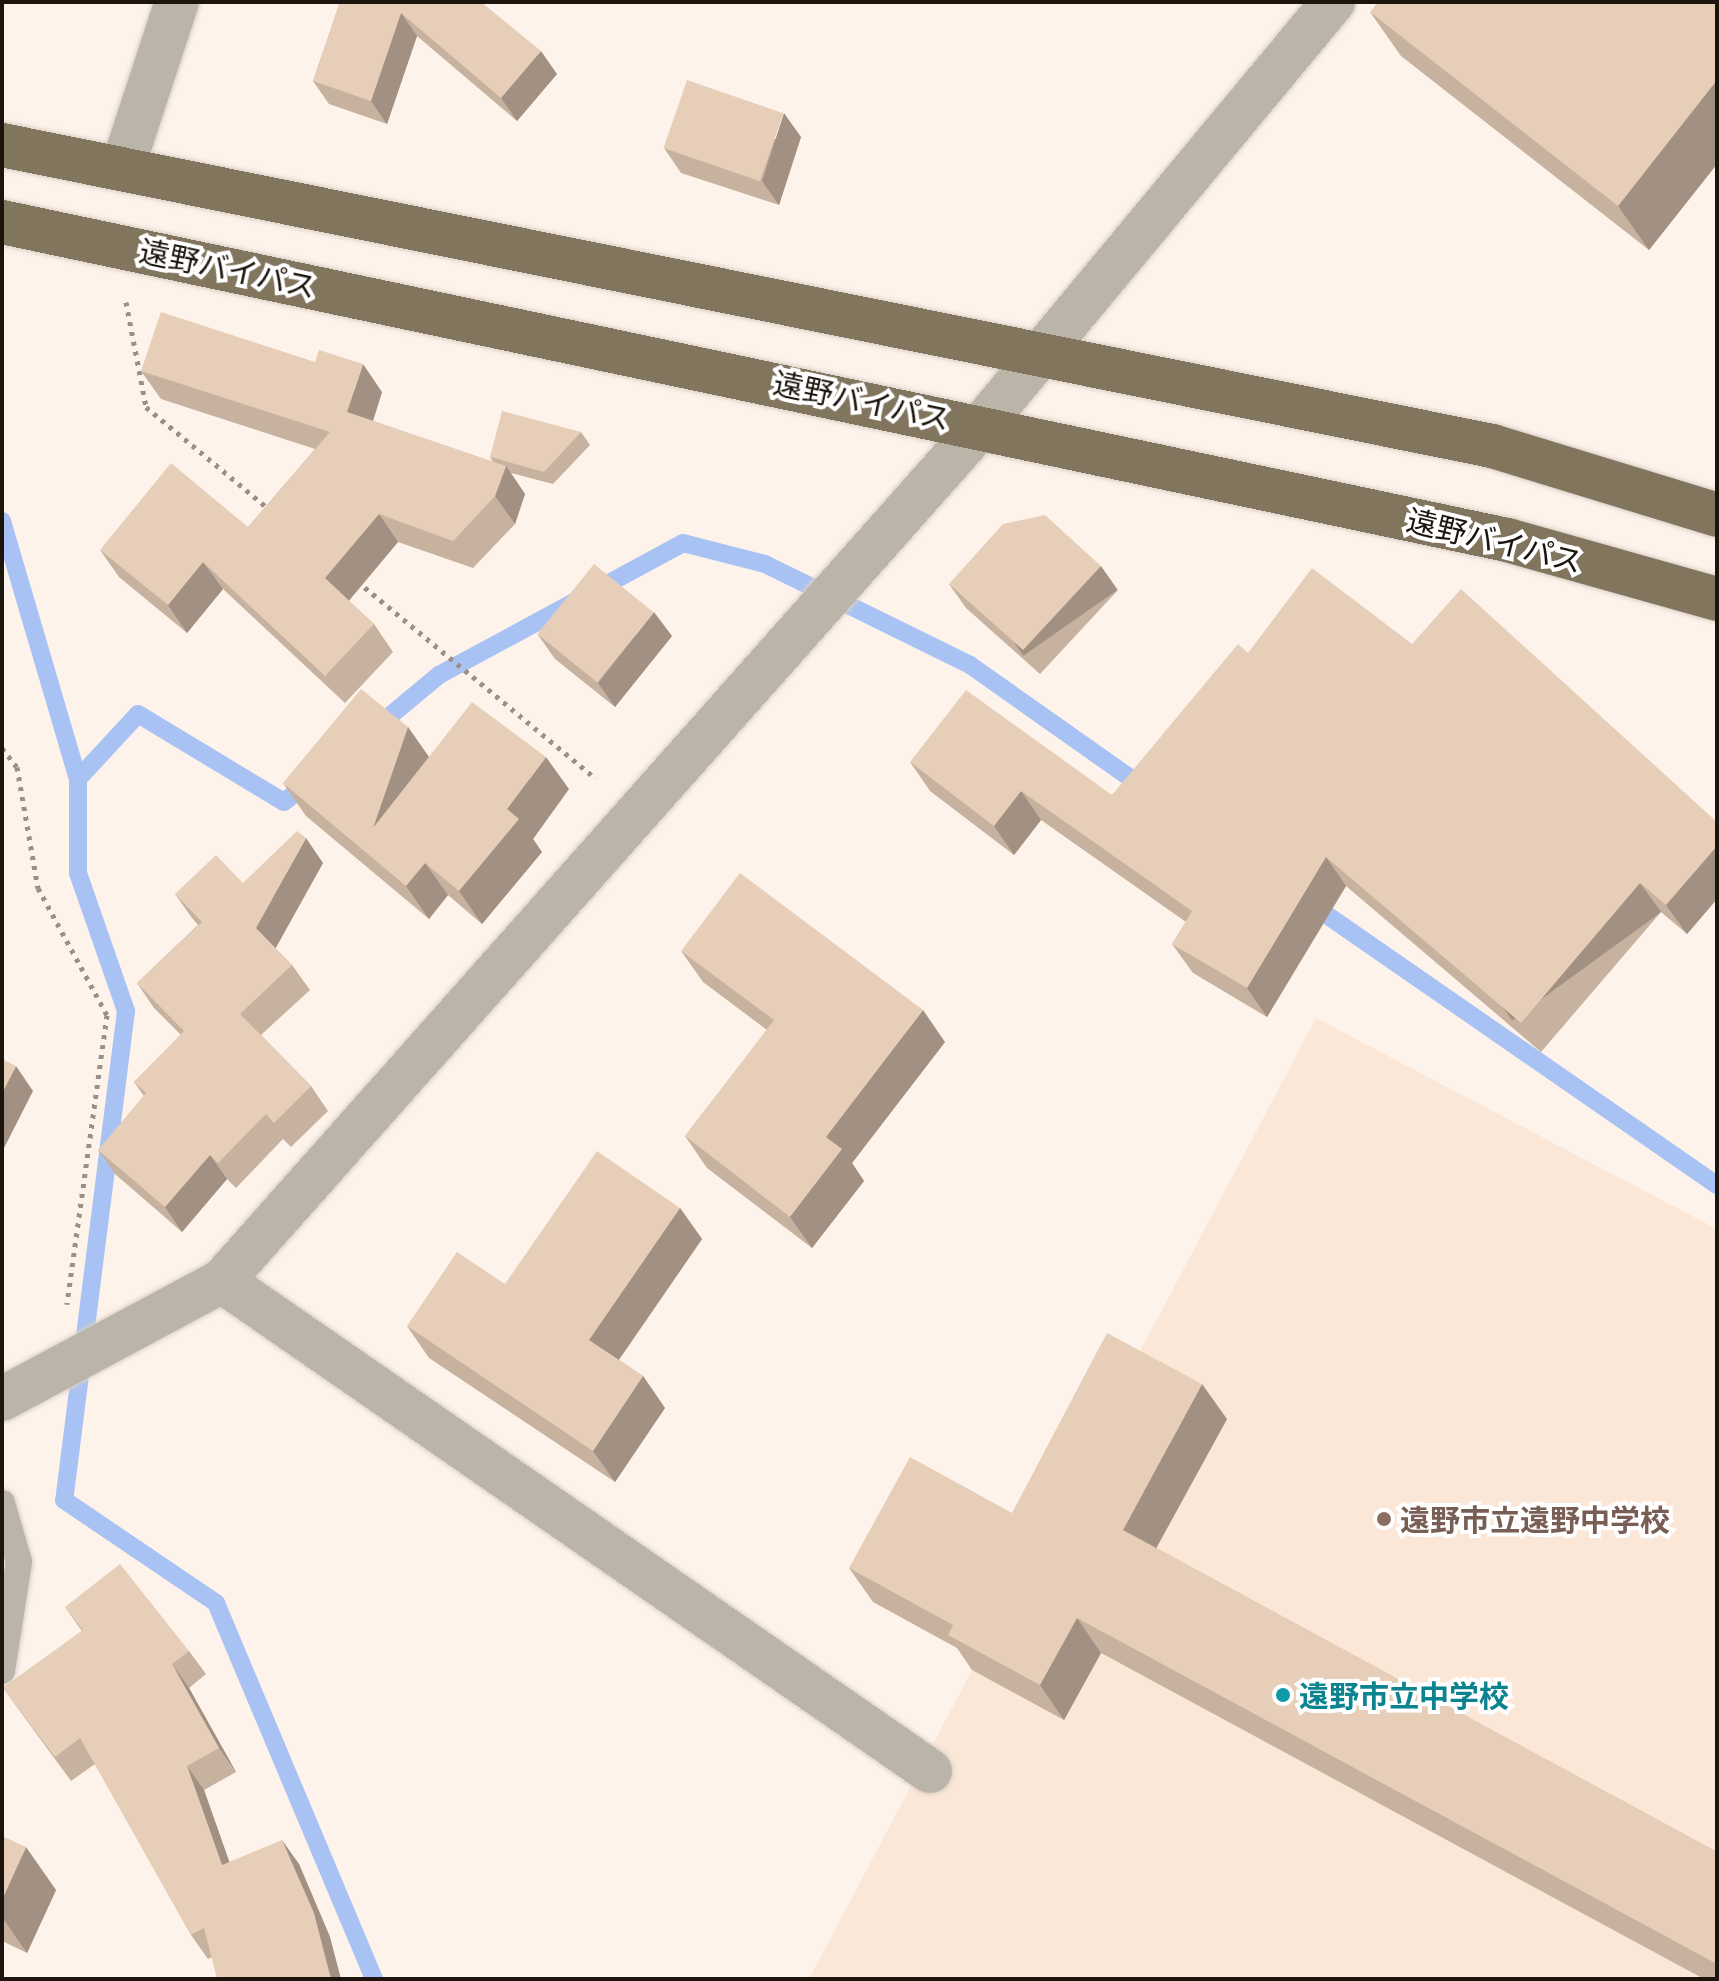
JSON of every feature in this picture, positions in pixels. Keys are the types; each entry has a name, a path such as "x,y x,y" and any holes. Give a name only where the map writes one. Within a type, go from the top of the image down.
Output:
{"highway":[{"path":"2,145 1045,352 1492,446 1717,515"},
{"name":"遠野バイパス","path":"2,222 982,425 1507,540 1717,599"}],"street":[{"path":"122,169 177,2"},
{"path":"2,1399 222,1281 633,810 982,425 1333,2"},
{"path":"222,1281 930,1771"}],"lane":[{"path":"2,1503 19,1562 2,1671"}],"path":[{"path":"128,247 126,304 146,407 280,518"},
{"path":"353,578 633,810"},
{"path":"2,748 17,767 38,888 107,1015 60,1368"}],"shaded area":[{"name":"遠野市立遠野中学校","path":"1316,1018 1717,1229 1717,1979 809,1979"}],"building":[{"path":"340,2 481,2 541,51 501,98 401,13 371,101 313,81"},
{"path":"1378,2 1717,2 1717,80 1618,206 1370,12"},
{"path":"687,80 783,113 760,181 664,148"},
{"path":"161,312 315,362 319,350 363,364 347,412 506,466 495,496 453,541 379,514 325,578 374,624 325,676 203,562 168,605 100,550 171,463 248,527 330,432 141,371"},
{"path":"502,411 581,432 544,472 490,457"},
{"path":"1045,515 1101,566 1023,650 949,584 1003,524"},
{"path":"594,564 654,612 597,682 537,634"},
{"path":"1312,568 1412,644 1461,589 1717,822 1717,846 1666,905 1640,883 1521,1023 1326,857 1247,988 1172,944 1192,911 1021,791 994,826 910,762 966,690 1112,795 1238,644 1248,653"},
{"path":"361,689 408,727 373,828 472,702 546,757 507,809 519,819 459,891 425,863 406,886 283,783"},
{"path":"297,831 306,838 256,928 292,965 240,1014 311,1086 274,1123 266,1114 218,1163 210,1155 165,1207 98,1150 146,1093 134,1082 184,1031 137,983 202,922 175,894 216,855 243,883"},
{"path":"740,873 923,1010 826,1137 842,1149 790,1217 685,1136 774,1020 681,951"},
{"path":"2,1059 16,1066 2,1093"},
{"path":"597,1151 680,1208 589,1340 643,1376 593,1451 407,1326 457,1252 505,1284"},
{"name":"遠野市立中学校","path":"1107,1333 1202,1384 1123,1530 1717,1852 1717,1964 1077,1618 1040,1685 948,1635 953,1625 849,1568 910,1457 1012,1513"},
{"path":"120,1564 189,1651 172,1664 219,1748 187,1766 222,1865 282,1840 314,1913 331,1979 217,1979 204,1928 191,1935 80,1738 55,1757 3,1688 83,1630 65,1607"},
{"path":"2,1836 26,1847 2,1900"}],"waterway":[{"path":"2,521 78,779 78,873 126,1011 64,1500 216,1603 374,1979"},
{"path":"374,729 439,675 683,543 765,564 970,665 1146,789"},
{"path":"78,779 138,714 284,802 311,780"},
{"path":"1308,902 1717,1185"}],"place":[{"name":"遠野市立遠野中学校","path":"1384,1519"},
{"name":"遠野市立中学校","path":"1283,1695"}]}
